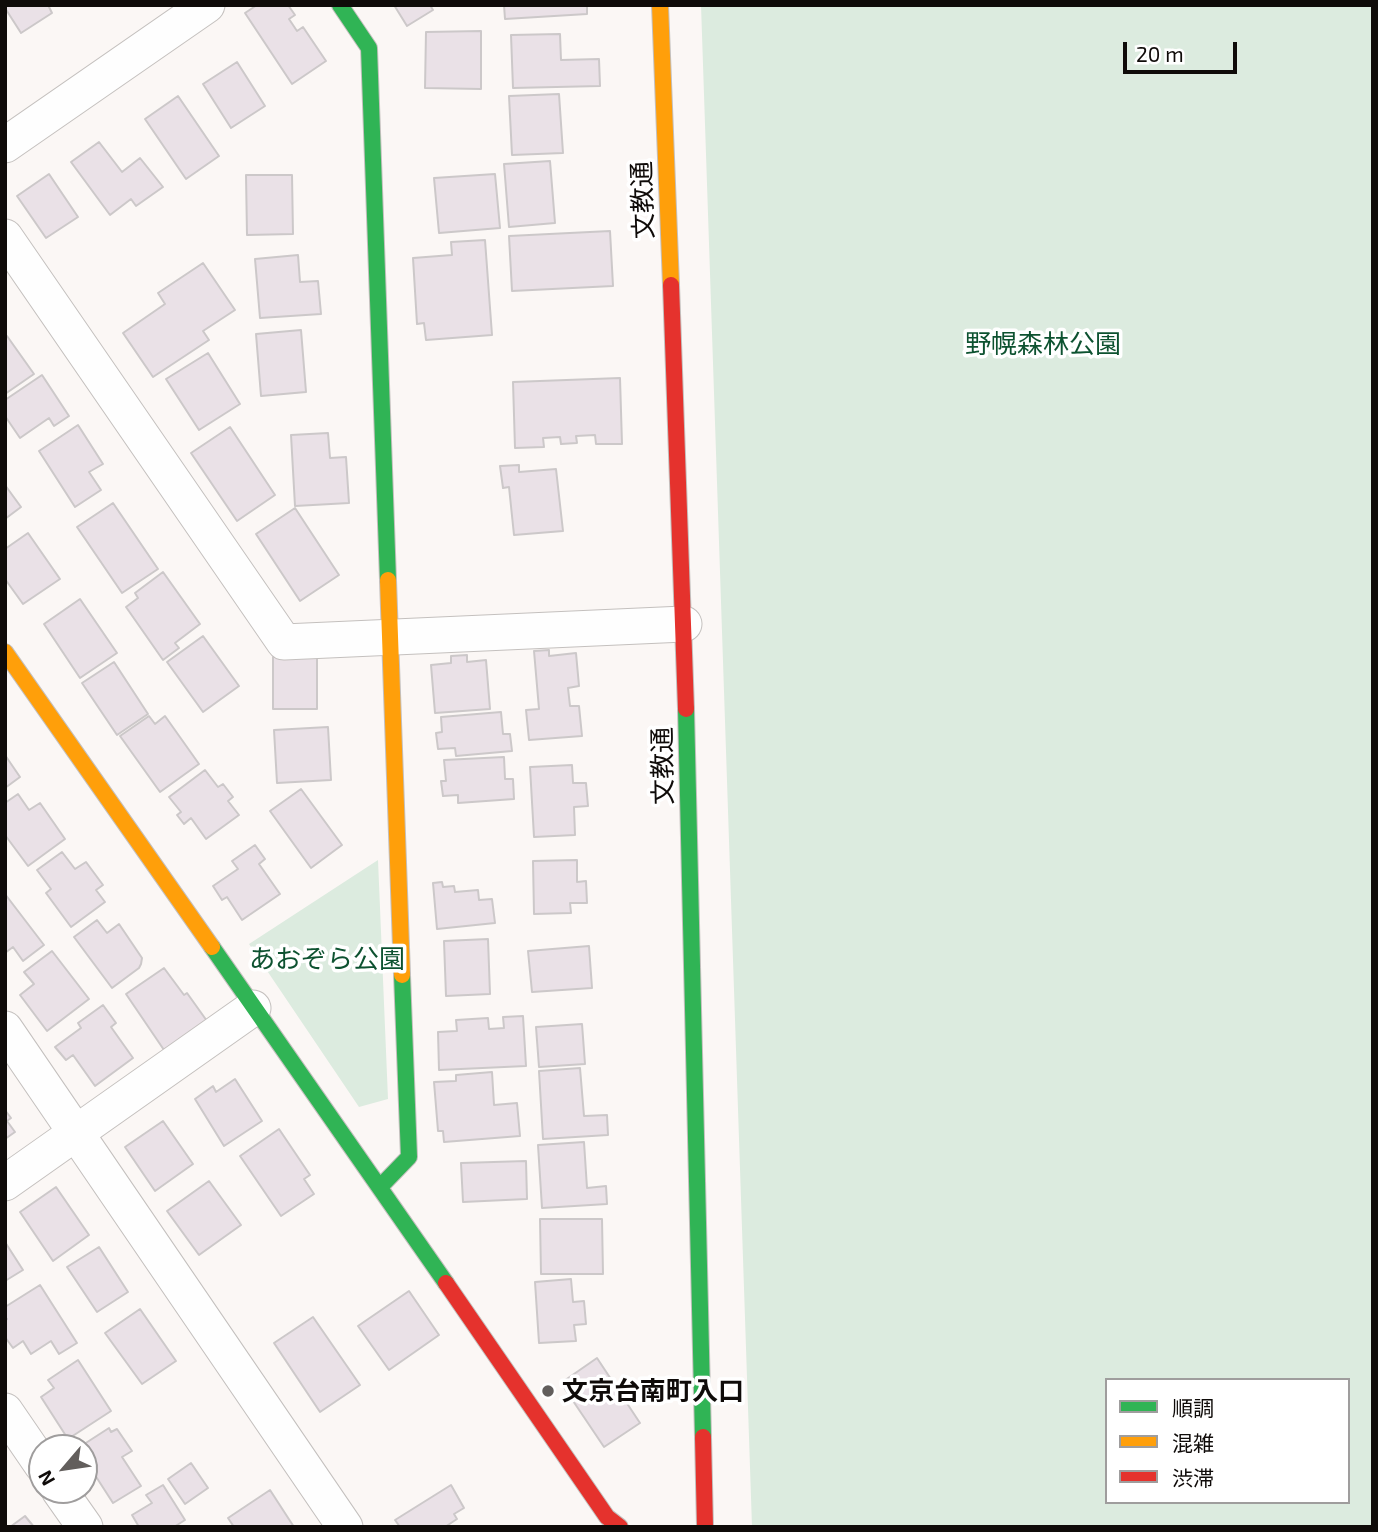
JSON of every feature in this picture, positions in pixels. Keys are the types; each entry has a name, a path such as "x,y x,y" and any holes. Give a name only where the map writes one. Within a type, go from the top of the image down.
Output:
{"street":[{"path":"5,145 207,5"},
{"path":"340,5 369,48 409,1157 380,1187"},
{"name":"文教通","path":"660,5 684,624 705,1527"},
{"path":"5,237 284,642 684,624"},
{"path":"5,652 380,1187 607,1517 620,1527"},
{"path":"5,1182 253,1008"},
{"path":"5,1029 345,1527"},
{"path":"5,1411 28,1445"},
{"path":"69,1504 85,1527"}],"green space":[{"name":"野幌森林公園","path":"701,5 1373,5 1373,1527 752,1527"},
{"name":"あおぞら公園","path":"378,860 388,1099 359,1107 249,944"}],"building":[{"path":"5,5 48,5 52,13 21,33"},
{"path":"257,5 288,5 295,15 289,19 297,31 303,27 326,61 292,84 245,13"},
{"path":"394,5 430,5 433,10 407,26"},
{"path":"504,5 587,5 587,14 505,19"},
{"path":"481,31 481,89 425,88 426,32"},
{"path":"560,34 561,60 599,59 600,86 513,88 511,35"},
{"path":"237,62 265,106 231,128 203,84"},
{"path":"559,94 563,153 512,155 509,96"},
{"path":"178,96 219,156 186,179 145,119"},
{"path":"99,142 122,172 140,158 163,187 136,206 131,199 110,215 71,162"},
{"path":"550,161 555,223 509,227 504,164"},
{"path":"49,174 78,217 46,238 17,196"},
{"path":"495,174 500,228 439,233 434,178"},
{"path":"246,175 292,175 293,234 247,235"},
{"path":"610,231 613,286 512,291 509,236"},
{"path":"485,240 492,335 426,340 424,323 417,324 413,258 452,255 451,242"},
{"path":"298,255 300,282 318,281 321,314 260,318 255,259"},
{"path":"203,263 235,310 203,331 209,340 153,377 123,333 165,304 158,293"},
{"path":"301,330 306,392 261,396 256,334"},
{"path":"7,336 34,374 5,394 5,337"},
{"path":"208,353 240,404 199,430 166,379"},
{"path":"42,375 69,416 54,426 49,418 20,438 5,416 5,400"},
{"path":"620,378 622,444 596,444 595,435 576,436 577,443 561,444 560,437 543,438 544,447 515,448 513,382"},
{"path":"78,425 103,464 89,472 101,490 75,507 39,451"},
{"path":"230,427 275,495 237,521 191,453"},
{"path":"328,433 330,458 346,457 349,503 295,506 291,435"},
{"path":"519,465 519,472 556,469 563,531 514,535 509,487 503,488 500,466"},
{"path":"5,485 21,507 5,519"},
{"path":"113,503 158,569 122,593 77,527"},
{"path":"295,508 339,575 300,601 256,534"},
{"path":"28,533 60,579 23,604 5,579 5,549"},
{"path":"163,572 200,624 175,643 179,648 163,660 126,607 138,598 135,593"},
{"path":"80,599 117,653 80,678 44,624"},
{"path":"203,636 239,686 203,712 167,662"},
{"path":"549,650 549,656 576,653 579,686 568,688 570,706 579,706 582,736 529,740 526,710 539,709 534,651"},
{"path":"467,655 467,662 486,660 490,709 435,713 431,665 451,663 451,656"},
{"path":"273,657 317,657 317,709 273,709"},
{"path":"114,662 148,714 117,735 82,683"},
{"path":"501,712 503,734 510,734 512,751 456,756 455,748 438,749 436,733 442,732 441,717"},
{"path":"149,716 155,724 165,716 199,764 160,792 120,736"},
{"path":"328,727 331,780 277,783 274,730"},
{"path":"5,755 20,777 5,788"},
{"path":"504,757 505,779 513,779 514,799 458,803 458,795 443,796 441,781 446,781 444,760"},
{"path":"572,765 573,783 586,783 588,806 574,807 575,835 534,837 530,767"},
{"path":"205,770 218,787 223,784 233,797 228,801 239,815 206,839 191,818 184,824 177,815 181,812 169,797"},
{"path":"301,789 342,845 311,868 270,811"},
{"path":"18,794 29,810 40,803 65,839 28,866 5,835 5,803"},
{"path":"255,845 265,859 259,864 280,894 242,920 227,897 222,900 213,886 238,869 232,861"},
{"path":"62,852 75,869 86,862 103,885 96,890 105,902 71,927 46,893 51,889 37,870"},
{"path":"577,860 577,882 586,881 587,903 570,903 571,913 534,914 533,861"},
{"path":"442,882 443,887 454,886 455,892 478,890 479,900 492,899 495,923 437,929 433,883"},
{"path":"5,894 44,945 23,961 13,947 5,953"},
{"path":"97,920 107,933 119,924 142,958 139,968 112,988 74,937"},
{"path":"488,939 490,994 446,996 444,941"},
{"path":"589,946 592,988 532,992 528,951"},
{"path":"52,951 89,999 47,1031 20,995 34,984 24,972"},
{"path":"164,968 184,995 187,993 207,1021 164,1050 126,994"},
{"path":"103,1005 116,1023 111,1027 133,1058 95,1086 73,1055 66,1060 55,1047 81,1028 78,1023"},
{"path":"523,1016 526,1066 439,1070 438,1032 457,1031 456,1020 488,1018 489,1029 504,1028 503,1017"},
{"path":"582,1024 585,1064 539,1067 536,1027"},
{"path":"580,1068 584,1116 607,1115 608,1135 543,1139 539,1071"},
{"path":"492,1072 494,1105 517,1103 520,1136 444,1142 443,1131 438,1131 434,1082 456,1081 456,1075"},
{"path":"235,1079 262,1121 224,1146 195,1099 213,1086 216,1092"},
{"path":"5,1110 11,1118 7,1121 15,1132 5,1139"},
{"path":"163,1121 193,1164 155,1191 125,1147"},
{"path":"279,1129 310,1175 304,1179 314,1194 281,1216 240,1156"},
{"path":"584,1142 587,1188 606,1186 607,1204 542,1208 538,1145"},
{"path":"526,1161 527,1199 463,1202 461,1163"},
{"path":"209,1181 241,1225 199,1255 167,1211"},
{"path":"56,1187 89,1235 53,1261 20,1212"},
{"path":"540,1219 602,1219 603,1274 541,1274"},
{"path":"5,1242 23,1270 5,1281"},
{"path":"99,1247 128,1292 97,1312 67,1267"},
{"path":"571,1279 573,1302 584,1301 586,1324 574,1325 576,1341 539,1343 535,1282"},
{"path":"40,1285 77,1343 59,1354 51,1341 31,1354 23,1341 13,1348 5,1337 5,1307"},
{"path":"409,1291 439,1335 389,1370 358,1326"},
{"path":"140,1309 176,1361 142,1384 105,1333"},
{"path":"313,1317 360,1385 320,1412 274,1343"},
{"path":"597,1358 640,1423 604,1447 561,1383"},
{"path":"78,1360 111,1411 76,1434 65,1434 41,1397 54,1388 48,1380"},
{"path":"109,1428 111,1432 117,1429 132,1451 122,1457 141,1486 113,1503 98,1480 98,1435"},
{"path":"191,1463 208,1488 185,1504 168,1479"},
{"path":"163,1485 185,1520 174,1527 139,1527 132,1515 152,1503 146,1495"},
{"path":"451,1485 464,1508 454,1514 457,1519 445,1527 400,1527 395,1520"},
{"path":"270,1490 294,1527 234,1527 228,1518"},
{"path":"25,1516 34,1527 10,1527"}],"traffic: fast":[{"path":"340,5 369,48 388,580"},
{"path":"686,709 703,1437"},
{"path":"212,947 446,1283"},
{"path":"380,1187 409,1157 402,975"}],"traffic: slow":[{"path":"660,5 671,285"},
{"path":"388,580 402,975"},
{"path":"5,652 212,947"}],"traffic: jam":[{"path":"671,285 686,709"},
{"path":"446,1283 607,1517 620,1527"},
{"path":"703,1437 705,1527"}],"place":[{"name":"文京台南町入口","path":"548,1391"}]}
